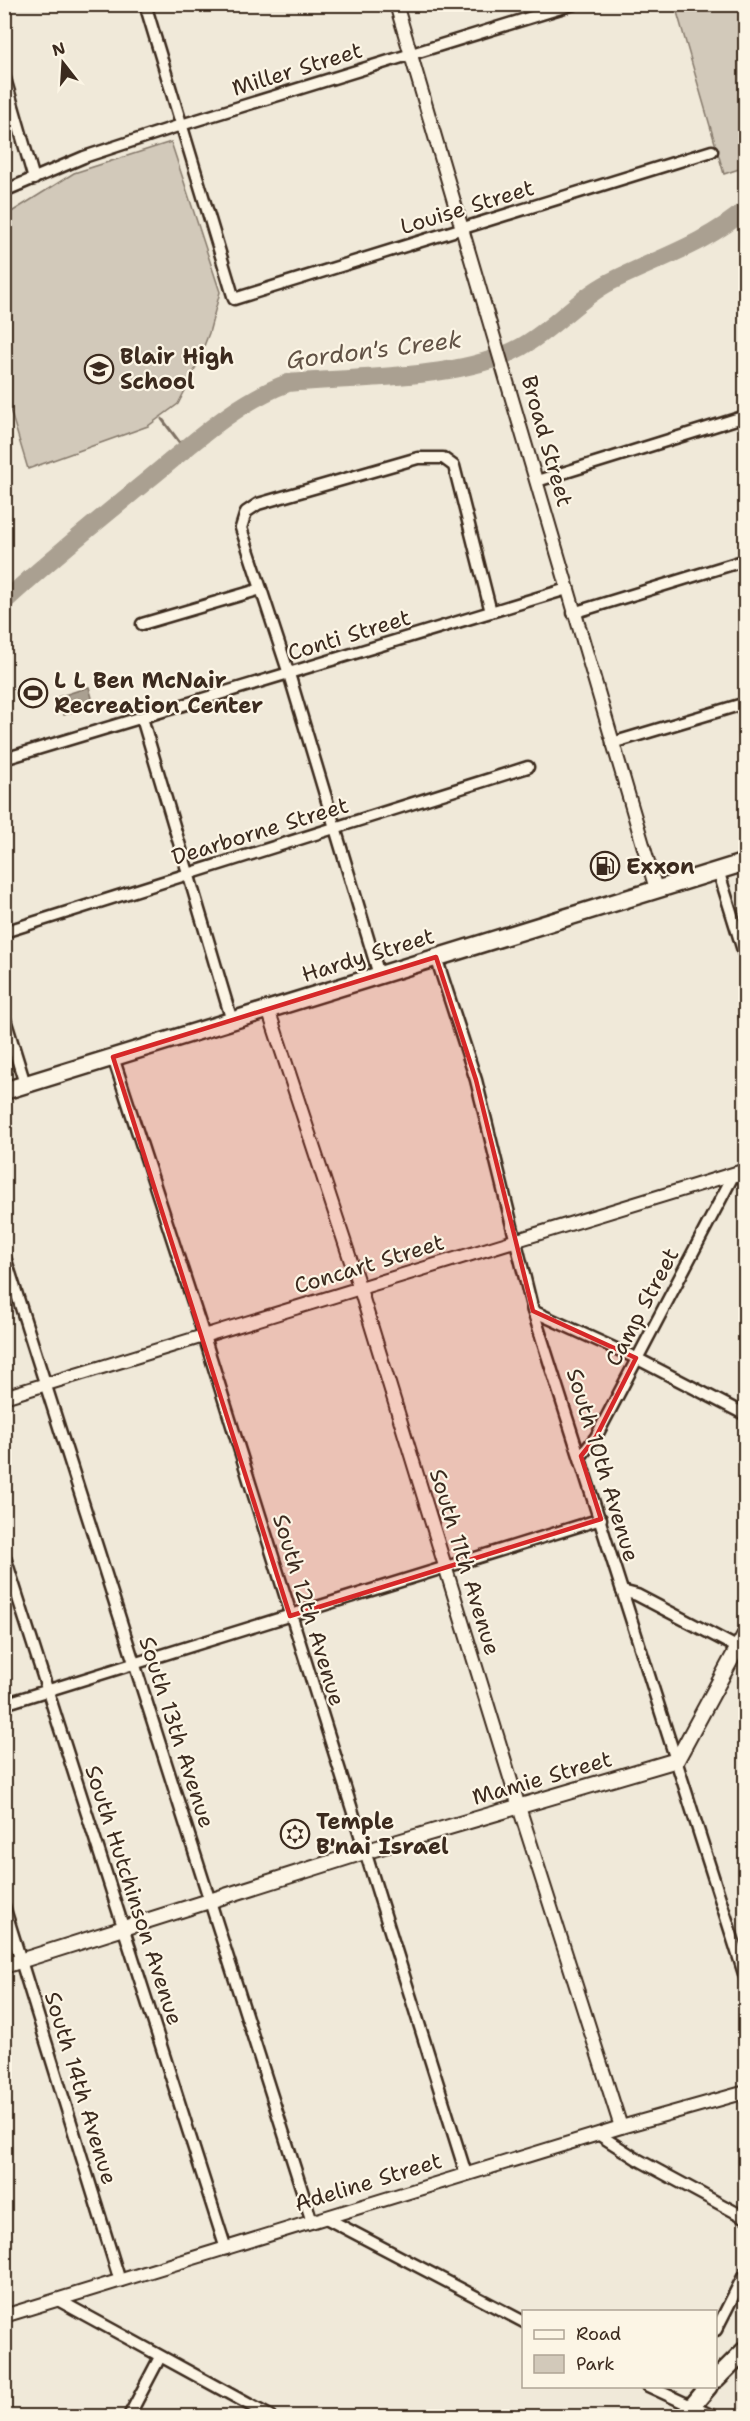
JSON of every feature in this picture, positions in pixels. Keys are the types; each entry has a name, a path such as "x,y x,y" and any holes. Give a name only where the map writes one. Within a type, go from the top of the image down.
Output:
{"main road":[{"name":"Hardy Street","path":"4,1091 746,862"},
{"path":"676,1760 741,1650 746,1632"},
{"name":"Mamie Street","path":"4,1966 364,1852 676,1760"},
{"path":"717,2377 746,2349"},
{"path":"688,2412 708,2388"}],"street":[{"path":"145,4 181,125"},
{"name":"Broad Street","path":"396,4 507,376 573,613 656,889"},
{"name":"Miller Street","path":"4,191 84,157 181,125 574,4"},
{"path":"4,75 34,179"},
{"name":"Louise Street","path":"181,125 234,299 712,152"},
{"path":"537,482 746,416"},
{"path":"379,975 334,830 290,674 241,528 246,512 258,504 418,458 443,458 453,466 491,612"},
{"path":"573,613 746,560"},
{"path":"142,624 261,589"},
{"name":"Conti Street","path":"4,759 567,589"},
{"path":"612,743 746,703"},
{"path":"142,718 232,1021"},
{"name":"Dearborne Street","path":"4,932 334,830 528,767"},
{"path":"718,870 746,960"},
{"name":"South 10th Avenue","path":"436,957 476,1080 533,1311 746,1980"},
{"name":"South 11th Avenue","path":"268,1010 360,1289 519,1807 621,2127"},
{"path":"4,1016 25,1084"},
{"name":"South 12th Avenue","path":"113,1057 204,1336 466,2174"},
{"name":"Concart Street","path":"4,1398 514,1240 742,1175"},
{"name":"Camp Street","path":"581,1456 596,1437 636,1358 742,1175"},
{"name":"South 13th Avenue","path":"4,1254 312,2222"},
{"path":"533,1311 636,1358 746,1415"},
{"path":"4,1704 601,1519"},
{"name":"South Hutchinson Avenue","path":"4,1554 226,2249"},
{"path":"622,1591 637,1595 741,1650"},
{"name":"South 14th Avenue","path":"4,1906 120,2281"},
{"name":"Adeline Street","path":"4,2316 621,2127 746,2092"},
{"path":"598,2134 637,2159 746,2218"},
{"path":"326,2218 522,2321"},
{"path":"717,2328 746,2271"},
{"path":"58,2300 270,2416"},
{"path":"129,2416 160,2357"},
{"path":"651,2388 688,2412 713,2416"}],"highlighted area":[{"path":"436,957 476,1080 533,1311 636,1358 596,1437 581,1456 601,1519 290,1616 113,1057"}],"green space":[{"path":"675,5 745,5 745,167 724,174"},
{"name":"Blair High School","path":"171,142 220,292 209,333 192,377 178,404 148,426 28,469 5,393 5,216 74,173"}],"shaded area":[{"path":"89,687 94,705 64,715 58,697"}],"waterway":[{"name":"Gordon's Creek","path":"4,602 198,438 250,401 288,383 408,375 468,366 496,358 533,340 598,289 698,241 746,209"},
{"path":"162,419 180,443 189,447"}],"place":[{"name":"Blair High School","path":"99,369"},
{"name":"L L Ben McNair Recreation Center","path":"33,693"},
{"name":"Exxon","path":"605,866"},
{"name":"Temple B'nai Israel","path":"295,1834"}]}
